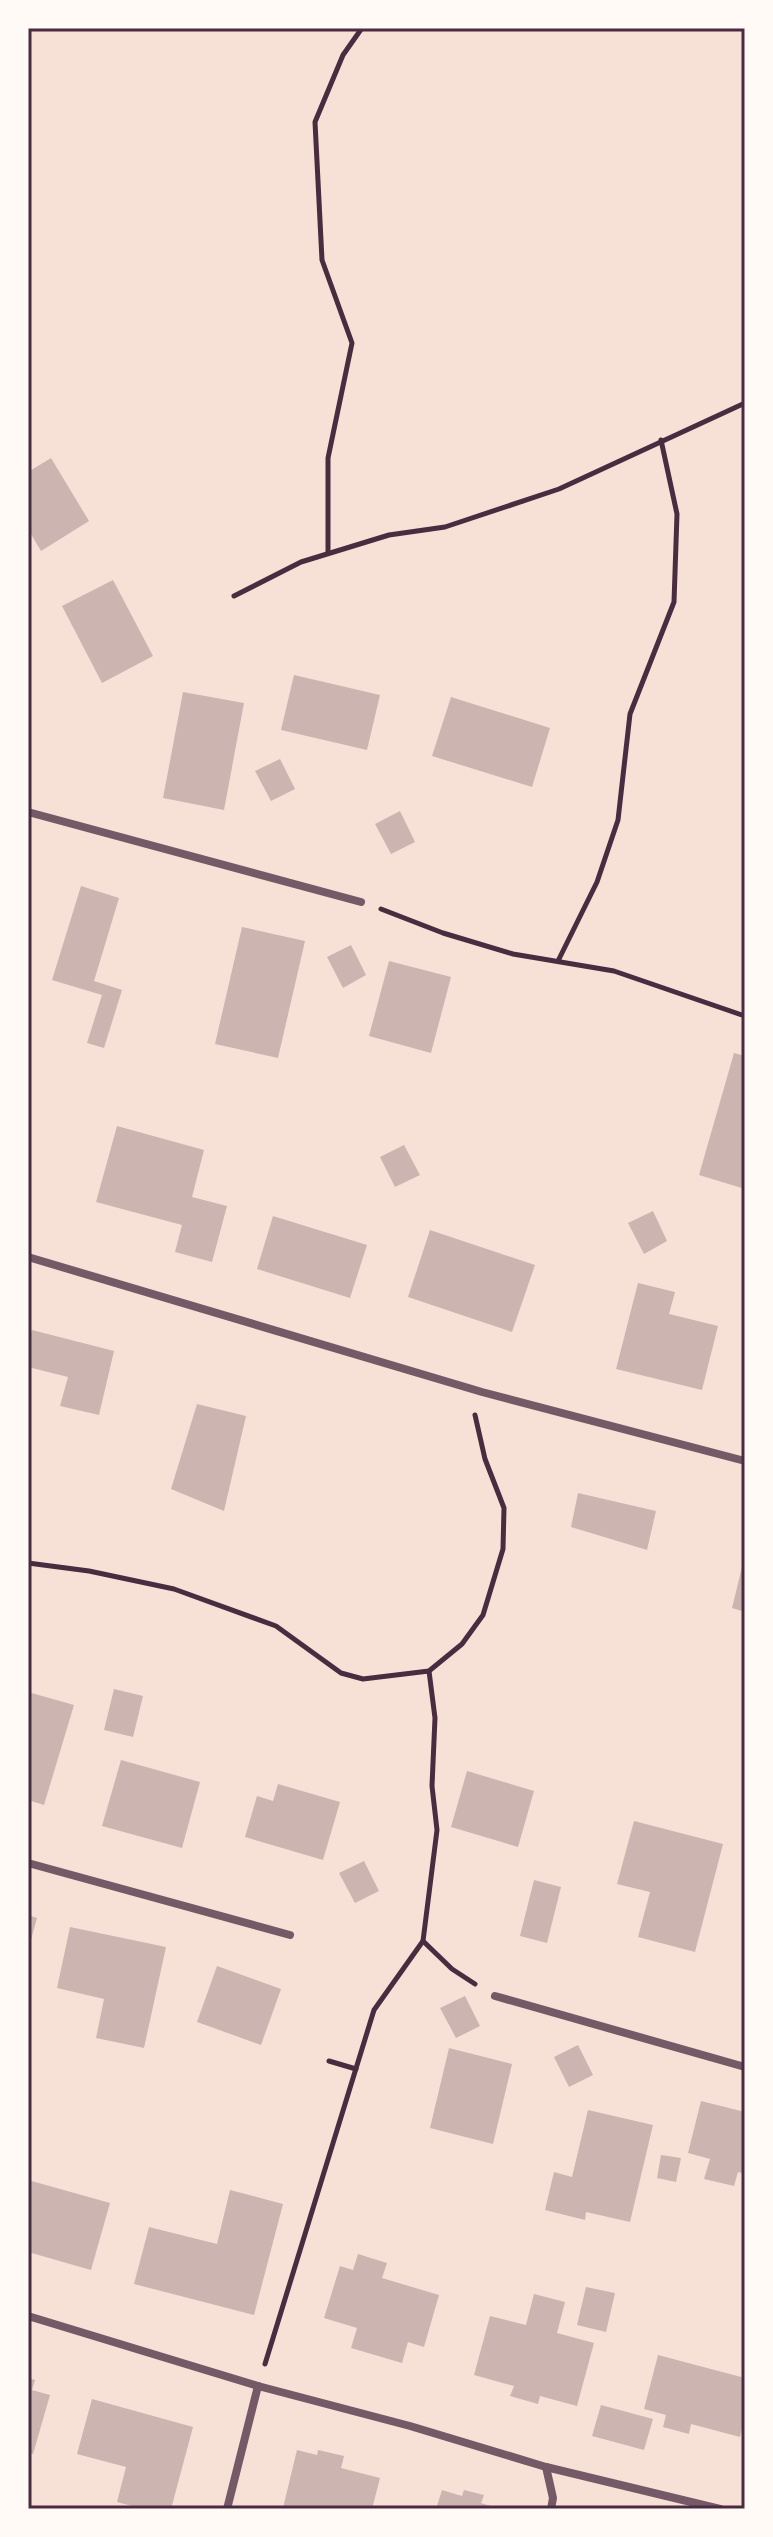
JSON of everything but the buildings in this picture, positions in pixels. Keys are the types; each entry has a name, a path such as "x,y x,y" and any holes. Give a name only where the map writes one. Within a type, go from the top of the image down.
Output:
{"street":[{"path":"28,812 361,902"},
{"path":"28,1257 482,1392 745,1461"},
{"path":"28,1863 290,1935"},
{"path":"495,1996 745,2067"},
{"path":"28,2316 258,2386 410,2426 546,2467 720,2509"},
{"path":"227,2509 258,2386"},
{"path":"546,2467 553,2498 551,2509"}],"path":[{"path":"328,553 328,458 352,343 322,260 315,122 343,55 362,28"},
{"path":"234,596 301,562 328,553 389,535 445,527 559,489 745,403"},
{"path":"558,961 597,882 618,820 630,714 674,602 677,514 661,440"},
{"path":"361,902 443,933 513,954 614,971 745,1016"},
{"path":"28,1563 89,1571 174,1589 276,1626 341,1673 363,1679 429,1671 462,1644 483,1615 503,1549 504,1508 485,1459 474,1411 482,1392"},
{"path":"258,2386 374,2010 423,1941 437,1830 432,1786 435,1718 429,1671"},
{"path":"423,1941 452,1969 495,1996"},
{"path":"329,2061 356,2069"}]}
